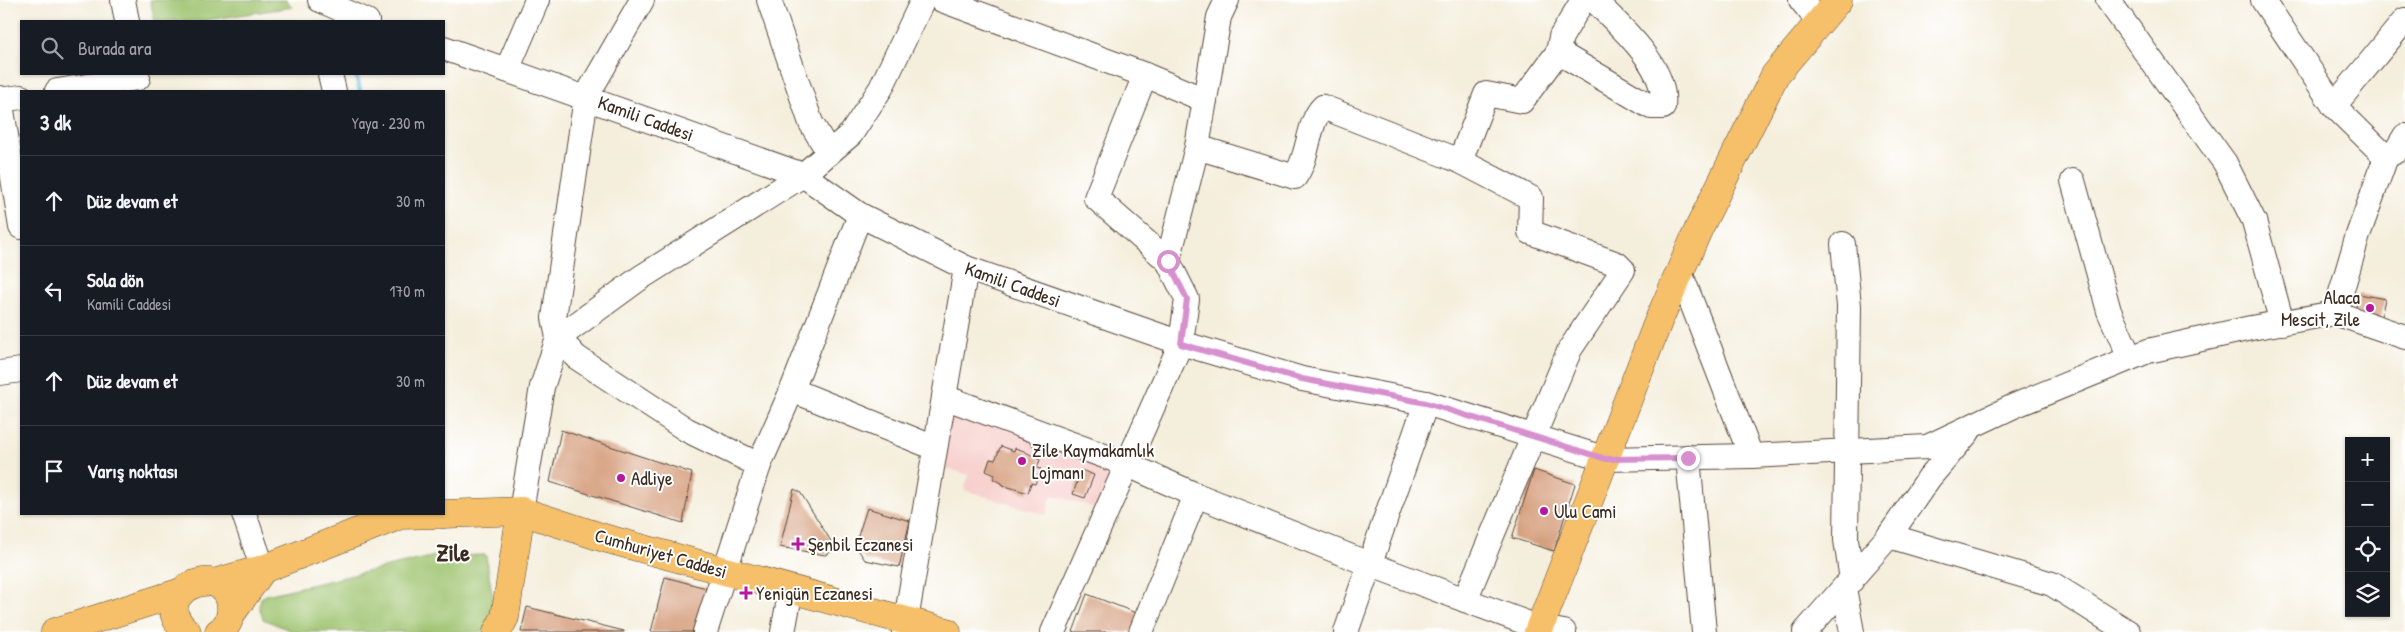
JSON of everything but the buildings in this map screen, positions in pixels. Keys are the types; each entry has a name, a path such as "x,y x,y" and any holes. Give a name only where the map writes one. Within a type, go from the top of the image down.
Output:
{"main road":[{"path":"1547,631 1606,459 1699,228 1775,75 1838,0"},
{"path":"445,514 521,511 503,627"},
{"name":"Cumhuriyet Caddesi","path":"521,511 604,538 791,589 905,626 946,632"},
{"path":"55,632 181,592 196,582 214,584 263,569 401,515"},
{"path":"228,627 263,569"},
{"path":"214,584 228,596 228,627"},
{"path":"181,592 175,610 181,627 187,632"}],"street":[{"path":"123,0 127,20"},
{"path":"320,20 318,0 364,14"},
{"path":"507,70 537,0"},
{"path":"521,511 542,387 558,338 554,318 586,97 642,0"},
{"path":"769,0 812,123 828,153"},
{"path":"558,338 640,278 803,175 851,134 881,88 923,0"},
{"path":"942,0 1145,75 1205,100"},
{"path":"1168,261 1197,147 1219,18 1227,0"},
{"path":"1460,161 1486,94 1522,101 1558,52 1561,37 1582,0"},
{"path":"1558,52 1651,107 1663,107 1664,96 1649,58 1594,0"},
{"path":"1802,0 1819,22"},
{"path":"2108,0 2224,163 2254,221 2282,323"},
{"path":"2263,0 2334,106 2386,157"},
{"path":"2334,106 2405,20"},
{"name":"Kamili Caddesi","path":"445,48 803,175 860,214 966,268 1181,344 1302,379 1426,403 1606,459 1751,456 1928,447 1974,425 2148,351 2335,313"},
{"path":"330,75 334,90"},
{"path":"1053,632 1126,464 1181,344 1187,299 1168,261 1096,198 1145,75"},
{"path":"65,90 138,81"},
{"path":"20,97 0,99 20,221"},
{"path":"1197,147 1295,177 1303,165 1315,114 1323,107 1460,161 1531,198 1530,232 1617,264 1623,270 1570,349 1465,600"},
{"path":"2405,136 2396,150 2386,157 2358,235 2335,313 2405,337"},
{"path":"2073,181 2109,311 2130,358"},
{"path":"705,632 759,465 792,390 860,214"},
{"path":"1843,244 1849,306 1846,540 1852,632"},
{"path":"905,626 966,268"},
{"path":"1680,272 1751,456"},
{"path":"558,338 576,357 686,430 759,465"},
{"path":"0,373 20,370"},
{"path":"792,390 936,448"},
{"path":"944,397 1126,464 1196,495 1368,564 1547,631"},
{"path":"1346,632 1368,564 1426,403"},
{"path":"1805,632 1889,536 1930,478 1974,425"},
{"path":"1688,458 1704,632"},
{"path":"1141,632 1196,495"},
{"path":"244,515 263,569"},
{"path":"1889,536 2052,584 2128,632"},
{"path":"783,632 791,589"}],"shaded area":[{"name":"Zile Kaymakamlık Lojmanı","path":"948,406 1120,467 1101,510 1052,495 1046,515 964,490 969,475 939,466"}],"green space":[{"path":"150,0 286,0 293,7 207,20 155,20"},
{"path":"486,555 493,600 486,632 294,632 263,619 259,606 261,598 266,595 435,556"}],"waterway":[{"path":"356,75 360,90"}],"place":[{"name":"Alaca Mescit, Zile","path":"2370,308"},
{"name":"Zile Kaymakamlık Lojmanı","path":"1022,461"},
{"name":"Adliye","path":"621,478"},
{"name":"Ulu Cami","path":"1544,511"},
{"name":"Şenbil Eczanesi","path":"798,544"},
{"name":"Yenigün Eczanesi","path":"746,593"}],"district":[{"name":"Zile","path":"453,553"}],"route":[{"path":"1168,261 1187,299 1181,344 1302,379 1426,403 1606,459 1688,458"}]}
